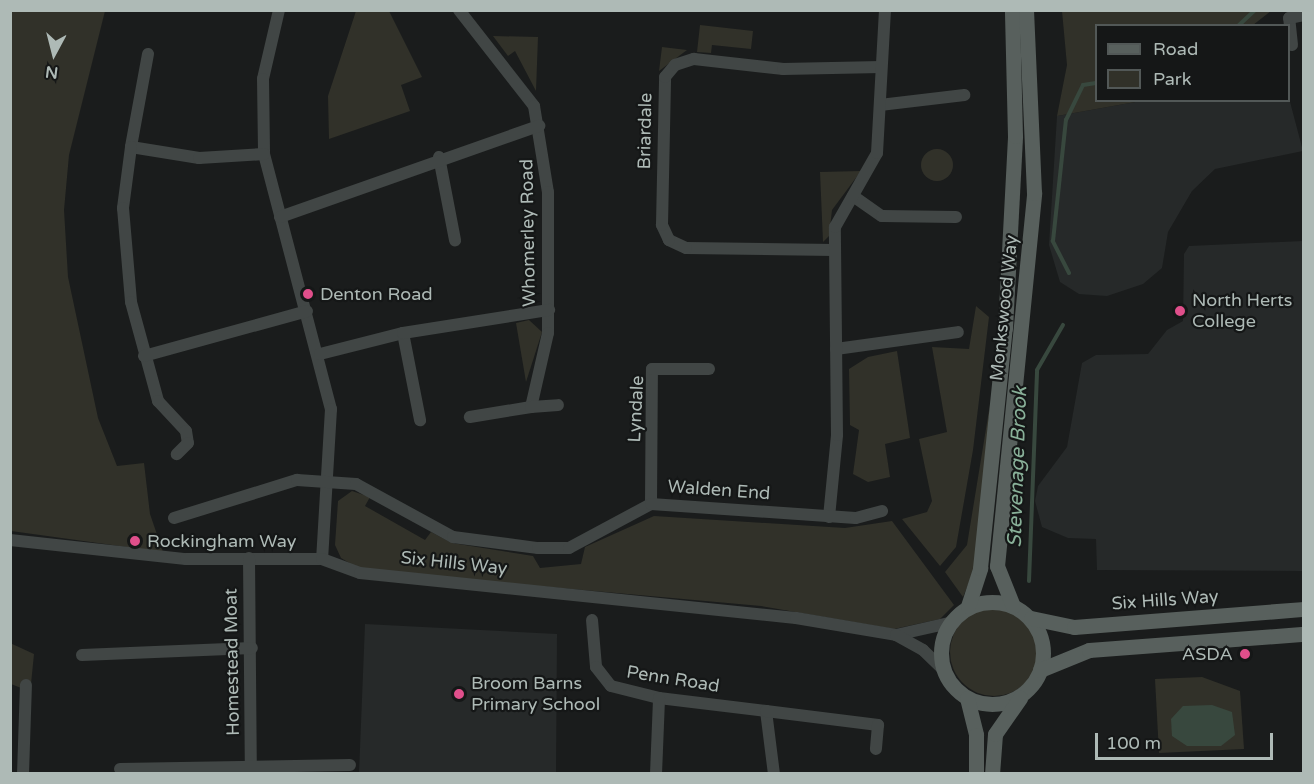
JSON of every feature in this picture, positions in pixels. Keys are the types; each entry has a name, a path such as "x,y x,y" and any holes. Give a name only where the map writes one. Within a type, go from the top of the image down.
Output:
{"main road":[{"name":"Monkswood Way","path":"969,606 980,568 1005,328 1015,136 1012,10"},
{"name":"Monkswood Way","path":"1013,606 998,566 1034,193 1026,10"},
{"path":"976,774 976,735 967,698 943,669 943,639 949,623 969,606 987,602 1013,606 1031,618 1042,646 1040,670"},
{"name":"Six Hills Way","path":"1031,618 1074,627 1304,609"},
{"path":"992,774 995,734 1040,670 1064,656 1089,650 1304,634"},
{"path":"967,698 995,704 1020,698"}],"street":[{"path":"279,10 263,79 264,154 320,354 331,409 322,559"},
{"name":"Whomerley Road","path":"459,10 519,83 539,126 547,169 549,310 531,407"},
{"path":"829,517 836,349 834,250 837,219 875,162 885,10"},
{"path":"1290,24 1289,18 1304,15"},
{"path":"1290,25 1293,45"},
{"path":"148,54 131,147 124,236 144,356 158,401 186,431 188,443 177,454"},
{"name":"Briardale","path":"834,250 686,248 669,240 662,225 665,77 675,64 694,59 783,69 881,67"},
{"path":"880,105 964,95"},
{"path":"280,217 344,199 439,157 539,126"},
{"path":"131,147 199,158 264,154"},
{"path":"439,157 455,240"},
{"path":"853,196 882,216 956,217"},
{"path":"320,354 403,333 549,310"},
{"path":"144,356 307,311"},
{"path":"836,349 958,332"},
{"path":"403,333 420,420"},
{"name":"Lyndale","path":"651,504 652,369 709,369"},
{"path":"470,417 558,405"},
{"name":"Walden End","path":"174,518 229,504 274,485 328,482 368,488 453,537 538,548 576,545 651,504 829,517 882,511"},
{"name":"Six Hills Way","path":"10,540 186,559 322,559 360,573 796,618 896,635 923,650 943,669"},
{"name":"Homestead Moat","path":"249,558 252,648 251,770"},
{"name":"Penn Road","path":"592,620 601,678 621,692 878,725 876,749"},
{"name":"Six Hills Way","path":"896,635 949,623"},
{"path":"82,655 252,648"},
{"path":"22,774 26,685"},
{"path":"656,774 658,698"},
{"path":"766,711 774,774"},
{"path":"120,769 251,770 350,765"}],"shaded area":[{"path":"1135,102 1290,102 1303,151 1215,169 1192,191 1168,232 1162,268 1143,284 1107,296 1079,294 1060,282 1049,245 1057,116"},
{"path":"1303,241 1303,571 1097,570 1096,539 1068,538 1042,527 1035,501 1038,486 1067,447 1082,363 1096,355 1148,354 1167,330 1183,321 1184,254 1189,246"},
{"name":"Broom Barns Primary School","path":"365,624 557,634 556,773 359,773"},
{"path":"1212,705 1232,712 1235,735 1221,746 1187,746 1172,736 1171,719 1183,706"}],"green space":[{"path":"1062,10 1271,11 1254,24 1095,24 1095,102 1135,102 1057,116 1067,65"},
{"path":"11,11 105,11 69,155 64,210 68,277 98,418 117,466 144,463 150,514 163,552 11,531"},
{"path":"356,11 389,11 422,77 401,85 410,111 329,139 328,96"},
{"path":"700,25 753,31 751,49 712,45 711,53 697,52"},
{"path":"493,36 538,37 536,91 515,51 508,56"},
{"path":"662,47 687,50 659,71"},
{"path":"937,149 948,154 953,165 948,176 937,181 926,176 921,165 926,154"},
{"path":"861,171 832,210 829,236 823,242 820,172"},
{"path":"976,306 989,317 973,450 956,547 940,566 902,519 927,512 932,501 919,439 947,432 932,347 969,349"},
{"path":"529,320 542,332 526,382 516,323"},
{"path":"897,351 910,438 885,444 890,477 868,482 853,474 859,430 850,425 849,369 868,357"},
{"path":"990,404 977,563 963,597 945,572 967,545"},
{"path":"352,491 370,497 365,506 425,540 431,532 452,543 533,556 540,568 581,564 585,547 654,516 845,528 892,521 954,605 940,619 894,629 761,606 361,570 341,558 335,545 338,501"},
{"path":"994,608 1011,612 1025,621 1034,635 1038,652 1034,669 1025,683 1011,692 994,696 977,692 963,683 954,669 950,652 954,635 963,621 977,612"},
{"path":"10,643 34,654 31,684 21,688 11,684"},
{"path":"1202,677 1240,691 1244,749 1159,753 1155,679"}],"waterway":[{"name":"Stevenage Brook","path":"1240,24 1255,10"},
{"name":"Stevenage Brook","path":"1069,273 1053,241 1066,120 1083,85 1095,83"},
{"name":"Stevenage Brook","path":"1029,581 1037,370 1063,325"}],"place":[{"name":"Denton Road","path":"308,294"},
{"name":"North Herts College","path":"1180,311"},
{"name":"Rockingham Way","path":"135,541"},
{"name":"ASDA","path":"1245,654"},
{"name":"Broom Barns Primary School","path":"459,694"}]}
